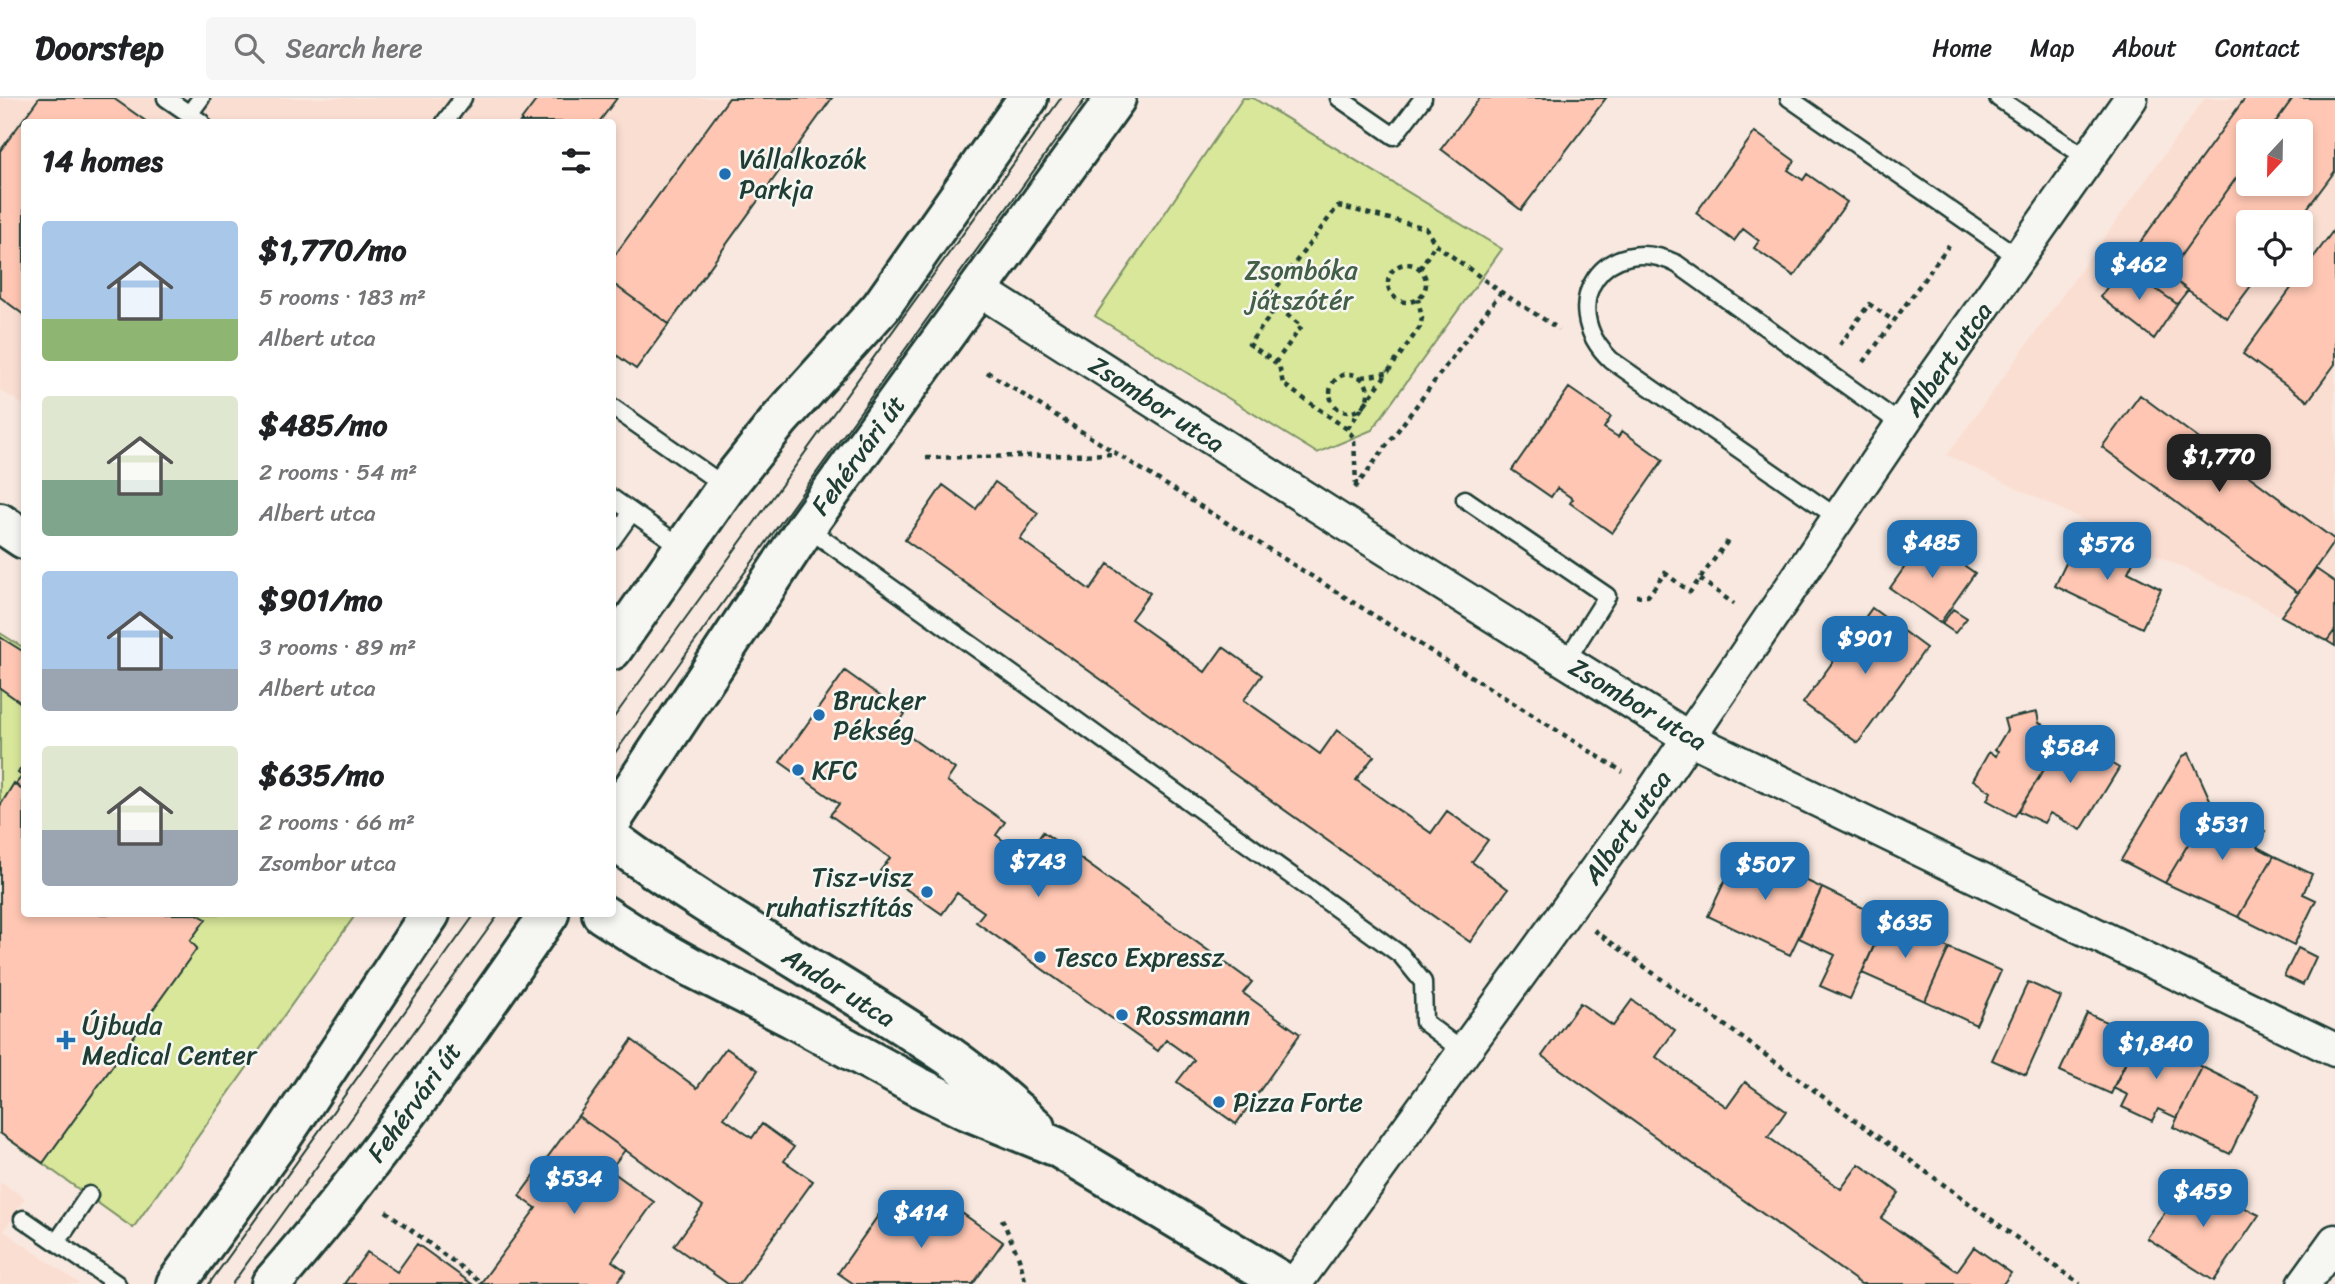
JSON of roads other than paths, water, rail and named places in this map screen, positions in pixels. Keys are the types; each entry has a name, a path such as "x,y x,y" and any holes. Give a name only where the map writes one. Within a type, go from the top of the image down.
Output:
{"street":[{"path":"616,639 726,487 780,419 881,307 1028,98"},
{"name":"Fehérvári út","path":"616,814 806,527 1116,98"},
{"name":"Albert utca","path":"1295,1284 1465,1053 1653,790 2018,257 2131,98"},
{"name":"Zsombor utca","path":"978,289 1335,517 1689,738 2335,1051"},
{"path":"0,504 21,513"},
{"path":"0,523 21,538"},
{"name":"Andor utca","path":"616,842 685,891 940,1049 1058,1147"},
{"path":"176,1284 278,1143 428,917"},
{"name":"Fehérvári út","path":"271,1284 342,1200 547,917"},
{"name":"Andor utca","path":"607,917 691,967 915,1085 966,1110 1058,1147 1286,1284"},
{"path":"2304,1284 2335,1241"}],"lane":[{"path":"166,98 195,118 201,98"},
{"path":"447,119 463,98"},
{"path":"1339,98 1394,136 1423,98"},
{"path":"1788,98 2018,257"},
{"path":"1998,98 2088,159"},
{"path":"1838,518 1611,360 1598,347 1589,331 1585,313 1587,295 1595,279 1608,265 1624,256 1642,253 1661,256 1677,264 1902,425"},
{"path":"616,410 726,487"},
{"path":"1465,499 1607,596 1566,661"},
{"path":"616,501 683,548"},
{"path":"616,534 632,512"},
{"path":"806,527 1401,955 1423,982 1424,1022 1465,1053"},
{"path":"57,1242 89,1195"},
{"path":"23,1219 117,1284"}],"tram line":[{"path":"616,714 1061,98"},
{"path":"616,751 1086,98"},
{"path":"209,1284 473,917"},
{"path":"232,1284 497,917"}],"place":[{"name":"Vállalkozók Parkja","path":"725,174"},
{"name":"Brucker Pékség","path":"819,715"},
{"name":"KFC","path":"798,770"},
{"name":"Tisz-visz ruhatisztítás","path":"927,892"},
{"name":"Tesco Expressz","path":"1040,957"},
{"name":"Rossmann","path":"1122,1015"},
{"name":"Újbuda Medical Center","path":"66,1040"},
{"name":"Pizza Forte","path":"1219,1102"}],"park label":[{"name":"Zsombóka játszótér","path":"1301,285"}]}
